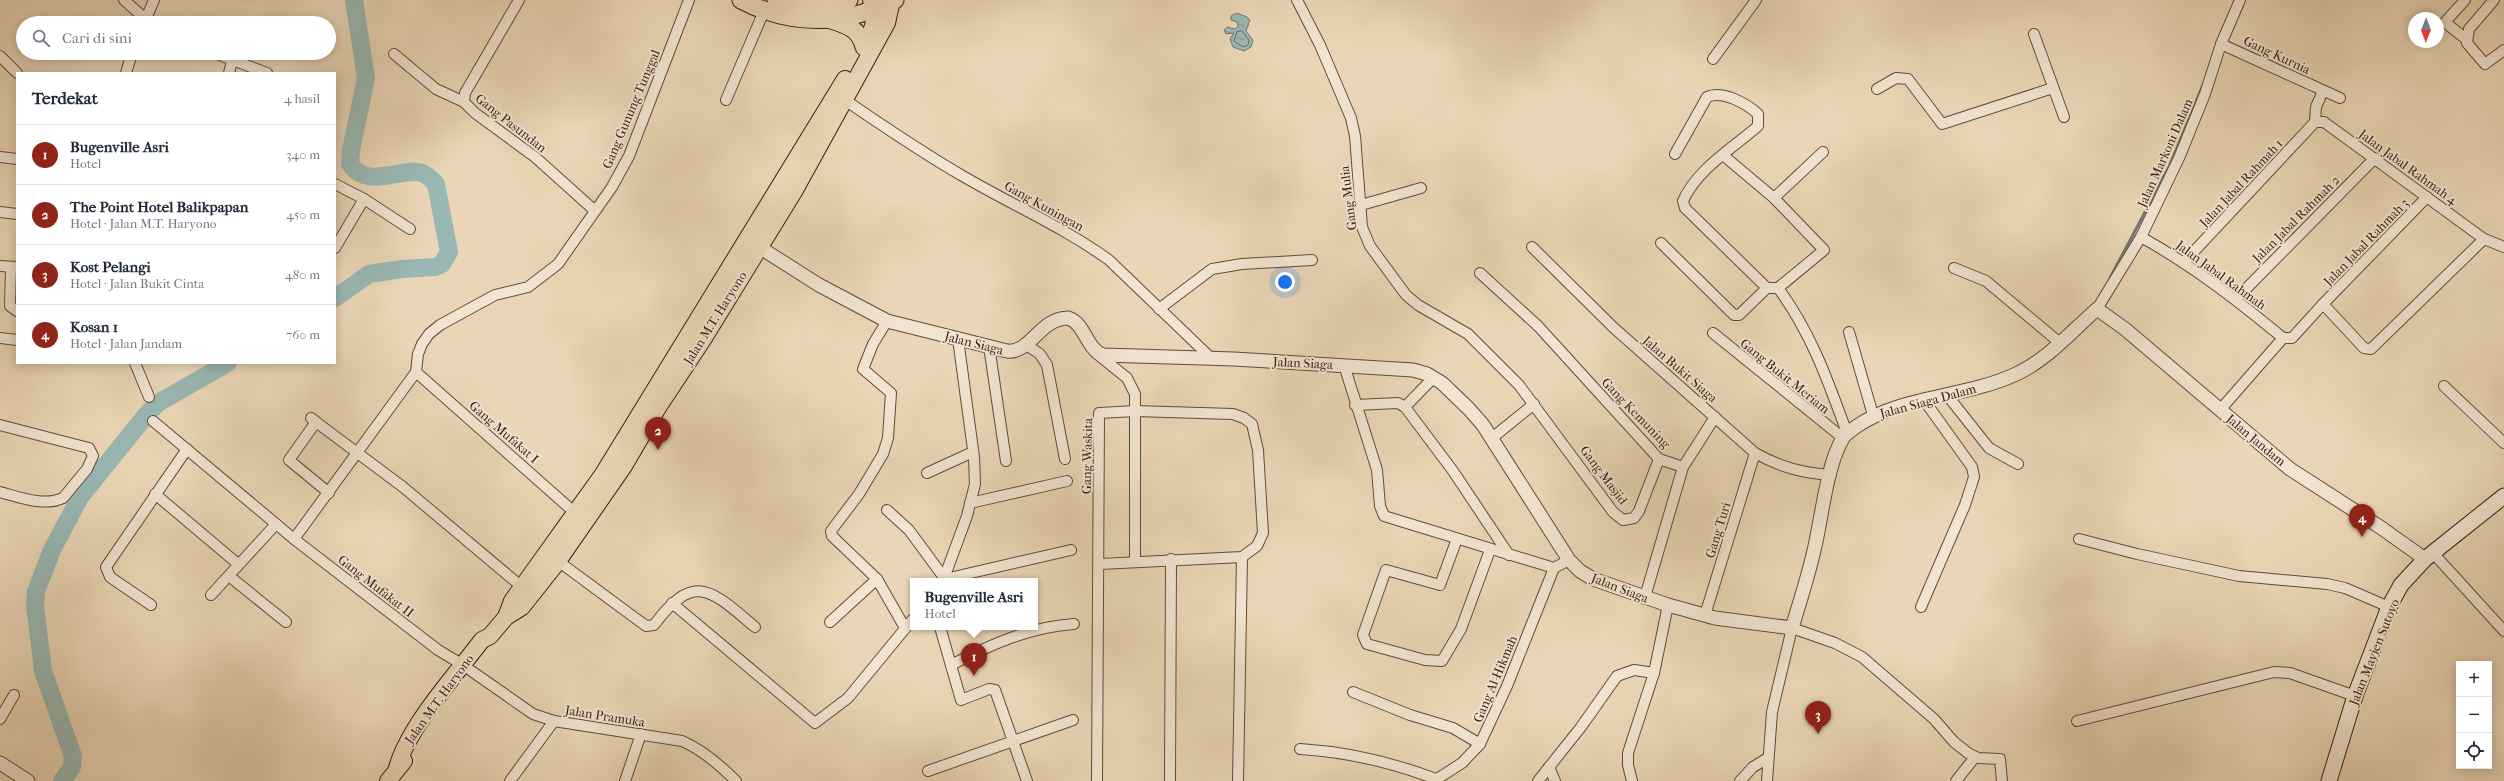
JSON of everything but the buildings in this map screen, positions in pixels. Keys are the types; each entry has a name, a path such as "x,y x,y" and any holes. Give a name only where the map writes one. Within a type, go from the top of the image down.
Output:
{"highway":[{"path":"741,0 770,5 812,7 849,0"},
{"path":"830,20 872,4 893,0"},
{"path":"770,5 781,17 830,20 847,25 856,30 864,47"}],"main road":[{"name":"Jalan M.T. Haryono","path":"388,781 397,768 408,757 467,668 489,646 490,636 506,617 522,607 558,561 624,466 795,190 887,24 893,0"},
{"name":"Jalan M.T. Haryono","path":"506,617 512,601 619,447 735,261 864,47 874,24 872,4"},
{"name":"Jalan Mayjen Sutoyo","path":"2329,781 2355,696 2389,607 2401,585 2429,556 2504,496"}],"street":[{"path":"124,0 140,16"},
{"path":"148,16 154,0"},
{"name":"Gang Pasundan","path":"519,0 465,92 464,102 474,113 535,156 594,210"},
{"name":"Gang Gunung Tunggal","path":"416,372 418,354 429,334 495,295 528,286 543,277 558,264 594,210 612,187 629,156 689,0"},
{"name":"Gang Mulia","path":"1297,0 1320,45 1351,118 1361,205 1362,227 1370,246 1406,295 1418,305 1468,334 1492,356 1534,404"},
{"path":"1713,59 1756,0"},
{"name":"Jalan Markoni Dalam","path":"2097,309 2141,237 2179,158 2205,94 2221,44 2240,0"},
{"path":"2465,0 2446,21 2447,24 2466,39 2471,50 2486,64 2504,50"},
{"path":"2466,39 2472,25 2494,0"},
{"path":"726,100 770,5"},
{"path":"2034,34 2064,117"},
{"name":"Gang Kurnia","path":"2221,44 2340,98"},
{"path":"394,54 436,89 464,102"},
{"path":"0,56 16,72"},
{"path":"126,72 130,60"},
{"path":"229,72 232,61 264,72"},
{"path":"1877,89 1896,78 1908,79 1942,124 2053,88"},
{"path":"2316,122 2316,107 2322,91"},
{"path":"1675,154 1706,97 1718,94 1753,109 1760,120 1758,126 1709,167 1692,186 1683,201 1685,208 1794,309 1814,346 1845,435 1831,475 1815,547 1792,628 1772,712 1767,781"},
{"name":"Gang Kuningan","path":"845,100 960,175 1062,229 1090,246 1109,260 1159,310 1211,358"},
{"name":"Jalan Jabal Rahmah 4","path":"2316,122 2324,122 2484,239 2504,247"},
{"name":"Jalan Jabal Rahmah 1","path":"2185,261 2316,122"},
{"path":"1774,198 1823,152"},
{"path":"1662,243 1734,315 1739,315 1824,250 1774,198 1724,156"},
{"path":"0,157 16,159"},
{"name":"Jalan Jabal Rahmah 2","path":"2236,299 2375,158"},
{"path":"336,185 364,199 410,229"},
{"path":"1361,205 1421,188"},
{"name":"Jalan Jabal Rahmah 3","path":"2283,338 2292,338 2427,197"},
{"path":"336,246 364,199"},
{"path":"0,212 16,214"},
{"name":"Jalan Jabal Rahmah","path":"2141,237 2185,261 2236,299 2283,338"},
{"path":"2323,304 2364,348 2371,349 2484,239"},
{"name":"Jalan Siaga","path":"759,247 819,285 887,321 1013,352 1026,344 1051,321 1068,318 1076,324 1095,352 1113,356 1211,358 1413,370 1433,378 1469,409 1492,438 1569,560 1580,571 1593,579 1705,616 1792,628"},
{"name":"Jalan Bukit Siaga","path":"1532,247 1614,328 1755,453 1775,464 1801,473 1831,475"},
{"path":"1159,310 1212,269 1242,264 1312,260"},
{"path":"0,266 14,267 10,306 16,310"},
{"path":"1954,268 1986,281 2060,343"},
{"name":"Gang Kemuning","path":"1480,273 1538,326 1659,459 1683,467"},
{"name":"Jalan Siaga Dalam","path":"1845,435 1873,415 1924,400 1988,385 2014,375 2031,365 2060,343 2097,309"},
{"name":"Jalan Jandam","path":"2097,309 2131,334 2290,469 2380,527 2429,556"},
{"path":"887,321 873,344 863,369 891,393 886,446 859,494 832,527 832,536 877,579 905,628"},
{"path":"1849,332 1873,415"},
{"name":"Gang Bukit Meriam","path":"1713,333 1845,435"},
{"path":"0,338 16,340"},
{"path":"2220,410 2283,338"},
{"path":"945,578 958,544 975,484 973,452 958,339"},
{"path":"1026,344 1040,354 1047,365 1065,459"},
{"path":"989,346 1006,461"},
{"path":"1095,352 1126,378 1132,385 1135,411 1135,562"},
{"path":"135,364 149,396"},
{"path":"1344,365 1355,405 1377,470 1380,506 1384,516 1490,550 1554,568 1569,560"},
{"path":"294,539 416,372"},
{"name":"Gang Mufakat I","path":"416,372 574,512"},
{"path":"1405,407 1433,378"},
{"path":"2444,386 2504,443"},
{"path":"1947,395 1989,448 2018,464"},
{"path":"1921,607 1962,512 1974,477 1972,467 1924,400"},
{"path":"1355,405 1398,403 1405,407 1453,471 1509,555"},
{"path":"1492,438 1534,404"},
{"name":"Gang Masjid","path":"1534,404 1613,512 1623,520 1634,518 1639,511 1659,459"},
{"path":"1097,781 1100,564 1171,559 1242,557 1258,546 1263,533 1258,450 1252,424 1244,418 1233,414 1135,411"},
{"name":"Gang Waskita","path":"1100,564 1099,413 1135,411"},
{"path":"1645,597 1683,467 1715,417"},
{"path":"329,493 289,460 313,420 358,452 522,587"},
{"name":"Gang Mufakat II","path":"153,421 294,539 438,650 467,668"},
{"path":"0,425 89,448 93,456 87,470 63,498 57,500 39,501 0,492"},
{"path":"151,605 110,577 106,570 155,494 187,449"},
{"path":"928,473 973,452"},
{"name":"Gang Turi","path":"1705,616 1755,453"},
{"path":"970,503 1067,481"},
{"path":"155,494 238,564"},
{"path":"887,510 909,530 943,578"},
{"path":"211,594 276,524"},
{"path":"1457,539 1440,585 1386,570 1363,635 1367,644 1425,660 1442,661 1461,629 1490,550"},
{"path":"2079,539 2136,554 2239,576 2327,584 2344,588 2389,607"},
{"path":"952,578 1071,550"},
{"path":"2429,556 2504,631"},
{"path":"1238,781 1242,557"},
{"path":"1170,781 1171,559"},
{"path":"558,561 646,626 654,625 672,603 691,592 708,591 725,601 755,627"},
{"name":"Gang Al-Hikmah","path":"1435,780 1462,763 1480,744 1507,686 1554,568"},
{"path":"229,576 286,622"},
{"path":"830,622 877,579"},
{"path":"672,603 815,724 848,698 910,622"},
{"path":"1632,781 1628,765 1628,753 1654,673 1668,605"},
{"path":"1038,629 1053,625 1074,624"},
{"path":"1792,628 1830,641 1862,657 1934,719 1954,742 1975,757 2000,759 2002,781"},
{"path":"941,630 961,700 989,689 995,690 1026,781"},
{"path":"951,665 1008,638 1036,630"},
{"name":"Jalan Pramuka","path":"467,668 522,708 554,721 682,741 693,745 720,765 736,781"},
{"path":"1538,781 1581,727 1617,676 1634,670 1654,673"},
{"path":"2077,721 2274,672 2290,673 2355,696"},
{"path":"1353,692 1410,715 1453,728 1480,744"},
{"path":"0,719 14,696"},
{"path":"928,771 1073,720"},
{"path":"510,781 554,721"},
{"path":"625,781 641,734"},
{"path":"1300,749 1349,753 1402,766 1435,780"},
{"path":"1956,781 1975,757"},
{"path":"1740,781 1753,767 1768,758"},
{"path":"0,763 28,781"},
{"path":"1623,781 1628,765"},
{"path":"1549,767 1555,781"}],"water":[{"path":"1237,13 1247,17 1250,20 1246,31 1253,40 1251,47 1244,51 1233,47 1230,39 1234,33 1226,34 1224,30 1227,27 1235,29 1238,27 1237,22 1231,20 1231,16"}],"waterway":[{"path":"336,297 369,274 402,269 435,267 442,264 449,252 436,184 430,178 424,174 416,172 377,177 367,176 358,172 350,164 351,150 366,78 354,0"},
{"path":"2110,278 2169,167 2203,85"},
{"path":"62,781 72,767 73,756 43,671 35,606 36,591 52,550 80,497 147,414 158,403 226,364"}],"place":[{"name":"The Point Hotel Balikpapan","path":"658,450"},
{"name":"Kosan 1","path":"2362,537"},
{"name":"Bugenville Asri","path":"974,676"},
{"name":"Kost Pelangi","path":"1818,734"}]}
